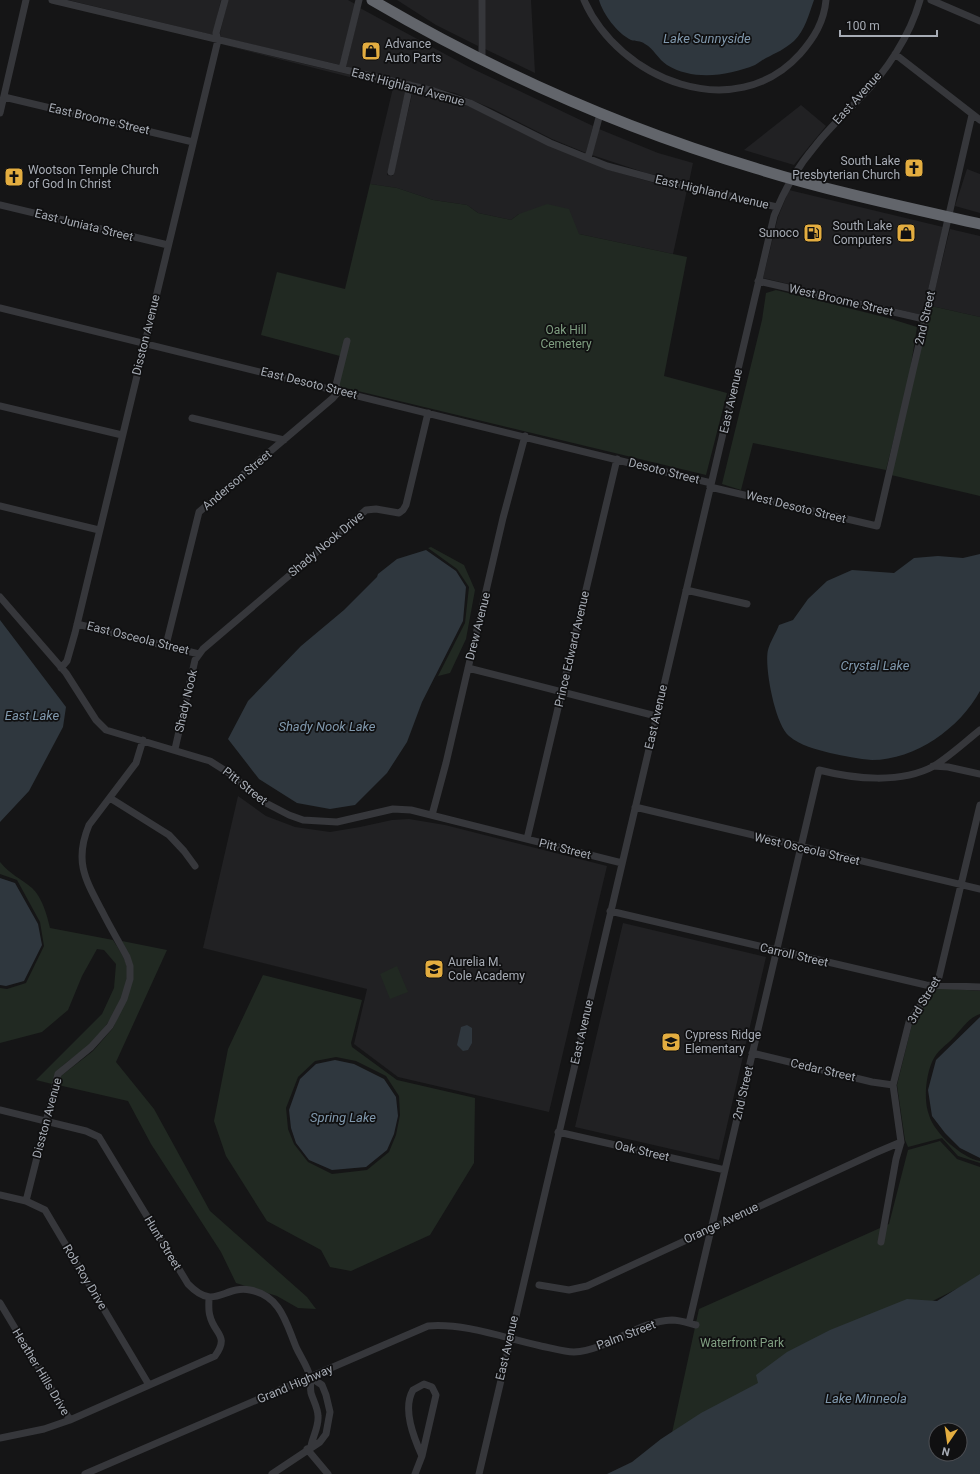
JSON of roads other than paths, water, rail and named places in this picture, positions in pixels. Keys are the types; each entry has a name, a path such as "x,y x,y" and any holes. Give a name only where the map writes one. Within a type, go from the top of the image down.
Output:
{"highway":[{"path":"372,0 482,60 600,114 696,149 792,179 980,224"}],"street":[{"path":"0,113 26,0"},
{"name":"East Highland Avenue","path":"52,0 410,85 470,103 550,143 608,166 652,179 777,207"},
{"name":"Disston Avenue","path":"61,668 69,655 77,624 218,40 216,33 225,0"},
{"path":"342,69 359,0"},
{"path":"482,0 482,60"},
{"path":"584,0 607,37 628,57 645,69 666,79 682,84 720,89 748,85 774,75 787,67 802,51 818,29 825,10 826,0"},
{"name":"East Avenue","path":"478,1474 758,281 777,207 792,179 815,145 868,89 895,54 909,27 920,0"},
{"path":"931,0 980,21"},
{"path":"895,54 980,120"},
{"path":"391,172 410,85"},
{"name":"East Broome Street","path":"4,97 193,142"},
{"path":"588,158 600,114"},
{"name":"2nd Street","path":"878,521 972,115"},
{"name":"East Juniata Street","path":"0,205 168,245"},
{"name":"West Broome Street","path":"758,281 924,319"},
{"name":"East Desoto Street","path":"0,308 144,342 617,460"},
{"path":"339,391 336,385 347,341"},
{"name":"Anderson Street","path":"166,645 199,512 339,391"},
{"path":"0,406 122,435"},
{"name":"Shady Nook Drive","path":"199,654 366,510 376,508 399,513 403,510 409,494 428,413"},
{"path":"192,418 284,440"},
{"name":"Drew Avenue","path":"432,815 524,436"},
{"name":"Desoto Street","path":"617,460 711,485"},
{"name":"Prince Edward Avenue","path":"527,839 617,460"},
{"name":"West Desoto Street","path":"711,485 870,525 877,526 878,521"},
{"path":"0,506 99,530"},
{"path":"686,590 747,604"},
{"name":"Pitt Street","path":"0,597 61,668 100,725 115,734 175,749 217,764 264,802 289,815 303,820 316,822 337,822 399,809 432,815 622,863"},
{"name":"East Osceola Street","path":"77,624 199,654"},
{"name":"Shady Nook","path":"175,749 195,660 199,654"},
{"path":"468,668 656,716"},
{"path":"933,766 980,730"},
{"name":"Disston Avenue","path":"26,1201 58,1074 91,1047 110,1026 124,999 131,973 127,957 86,880 82,859 83,844 89,825 136,763 143,740"},
{"path":"933,766 948,767 980,774"},
{"name":"2nd Street","path":"692,1324 725,1170 819,770 850,777 883,778 906,775 933,766"},
{"path":"110,798 169,835 184,851 195,866"},
{"name":"3rd Street","path":"881,1242 896,1159 901,1142 893,1085 908,1022 939,977 980,805"},
{"name":"West Osceola Street","path":"635,807 801,848 980,889"},
{"name":"Carroll Street","path":"610,911 926,985 980,987"},
{"name":"Cedar Street","path":"752,1053 872,1082 893,1085"},
{"name":"Hunt Street","path":"0,1110 86,1131 99,1138 188,1284 199,1294 209,1297"},
{"name":"Oak Street","path":"558,1132 725,1170"},
{"name":"Orange Avenue","path":"539,1285 569,1290 587,1286 901,1142"},
{"name":"Rob Roy Drive","path":"0,1195 26,1201 41,1207 46,1212 149,1385"},
{"path":"0,1438 44,1429 70,1420 215,1356 219,1350 222,1340 210,1317 209,1297 221,1296 235,1291 251,1290 266,1297 275,1304 286,1318 310,1377 311,1392 318,1416 309,1448"},
{"name":"Heather Hills Drive","path":"0,1303 70,1420"},
{"name":"Palm Street","path":"509,1339 574,1352 614,1341 659,1322 679,1321 692,1324"},
{"name":"Grand Highway","path":"85,1474 428,1326 455,1326 509,1339"},
{"path":"272,1474 320,1442 326,1434 330,1412 322,1385 310,1377"},
{"path":"415,1474 422,1456 436,1395 432,1387 424,1384 413,1390 409,1400 412,1430 422,1456"},
{"path":"309,1448 328,1474"}],"water":[{"name":"Lake Sunnyside","path":"599,0 814,0 806,22 798,37 780,51 745,69 722,74 699,75 677,70 667,65 648,46 626,37 607,17"},
{"name":"Shady Nook Lake","path":"426,550 456,571 466,587 463,621 422,702 407,742 387,773 355,805 330,809 297,803 259,779 228,739 248,701 301,646 344,610 377,577 378,574 397,559"},
{"name":"Crystal Lake","path":"980,554 980,691 961,717 935,739 920,748 888,759 867,760 830,753 803,745 789,736 779,720 769,681 767,658 768,650 779,625 793,620 808,599 827,581 852,570 894,573 914,558 938,556 963,558"},
{"name":"East Lake","path":"0,620 66,707 63,727 29,791 0,822"},
{"path":"0,878 15,883 38,924 42,945 24,981 6,986 0,985"},
{"path":"980,1017 980,1158 960,1148 945,1133 932,1116 928,1090 936,1060"},
{"path":"467,1025 472,1028 472,1043 468,1050 463,1051 457,1045 461,1027"},
{"name":"Spring Lake","path":"335,1060 354,1064 384,1079 396,1097 398,1116 394,1134 387,1150 366,1167 332,1170 309,1160 296,1143 291,1128 289,1110 300,1079 316,1064"},
{"name":"Lake Minneola","path":"980,1274 980,1474 607,1474 632,1462 661,1439 701,1413 758,1383 756,1375 787,1352 830,1330 907,1299 937,1301"}],"place":[{"name":"Advance Auto Parts","path":"371,51"},
{"name":"South Lake Presbyterian Church","path":"914,168"},
{"name":"Wootson Temple Church of God In Christ","path":"14,177"},
{"name":"Sunoco","path":"813,233"},
{"name":"South Lake Computers","path":"906,233"},
{"name":"Aurelia M. Cole Academy","path":"434,969"},
{"name":"Cypress Ridge Elementary","path":"671,1042"}],"park label":[{"name":"Oak Hill Cemetery","path":"566,337"},
{"name":"Waterfront Park","path":"742,1343"}]}
